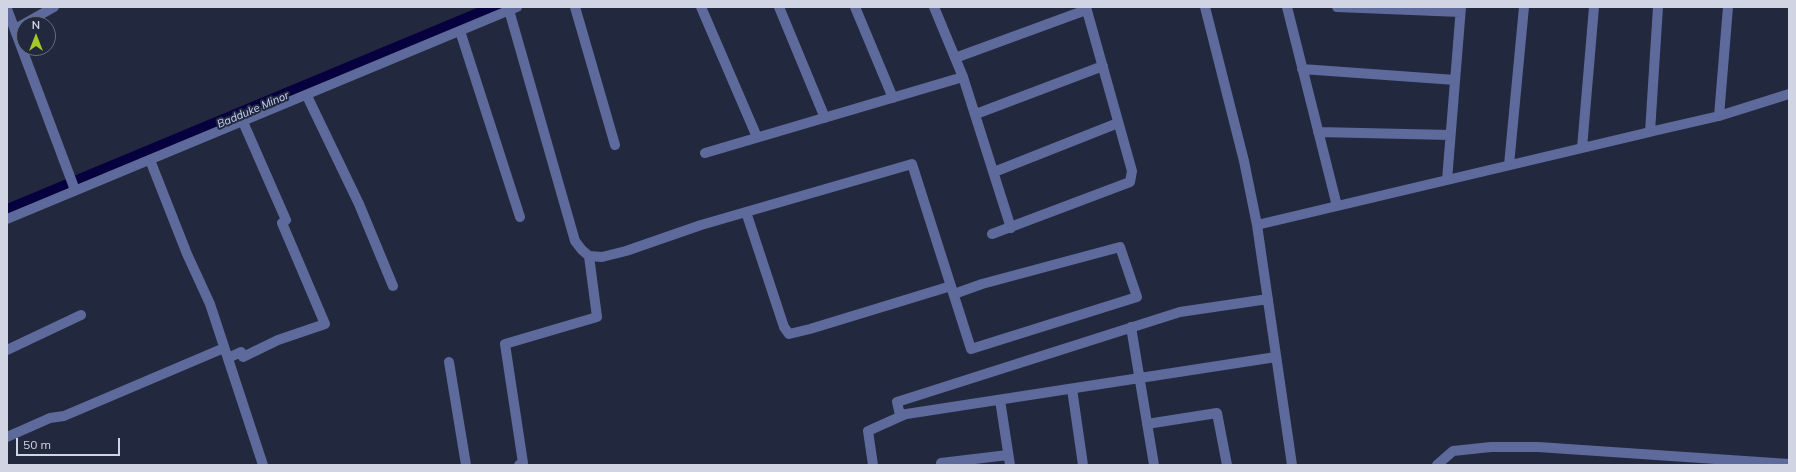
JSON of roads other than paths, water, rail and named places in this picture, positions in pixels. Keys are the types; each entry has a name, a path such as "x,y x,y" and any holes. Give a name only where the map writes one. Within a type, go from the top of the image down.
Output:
{"street":[{"path":"15,29 54,7"},
{"path":"574,7 615,145"},
{"path":"701,7 757,137"},
{"path":"779,7 824,118"},
{"path":"855,7 893,98"},
{"path":"934,7 963,77 976,114 1011,228"},
{"path":"1206,7 1244,161 1257,225 1292,465"},
{"path":"1287,7 1337,206"},
{"path":"1337,7 1461,9 1447,180"},
{"path":"1509,165 1524,7"},
{"path":"1582,148 1594,7"},
{"path":"1644,133 1650,132 1658,7"},
{"path":"1719,116 1728,7"},
{"path":"955,58 1086,8 1132,172 1130,182 992,234"},
{"path":"7,9 75,190"},
{"path":"7,220 75,190 307,96 513,9 575,241 589,256 602,257 626,251 701,225 912,164 953,290 971,349 1137,297 1120,247 982,284 953,290 789,334 784,327 746,212"},
{"path":"460,31 520,217"},
{"path":"976,114 1103,66"},
{"path":"1302,69 1455,80"},
{"path":"706,153 963,77"},
{"path":"1257,225 1719,116 1789,94"},
{"path":"307,96 359,204 393,286"},
{"path":"7,437 50,418 64,416 226,353 241,352 243,357 278,340 325,324 282,223 286,220 243,122"},
{"path":"994,172 1118,123"},
{"path":"1318,132 1450,135"},
{"path":"150,160 187,254 210,304 263,465"},
{"path":"519,465 523,463 505,344 597,317 589,256"},
{"path":"1268,299 1180,312 897,402 900,415 1276,357"},
{"path":"7,350 81,315"},
{"path":"1132,327 1154,465"},
{"path":"449,362 466,465"},
{"path":"1072,389 1083,465"},
{"path":"942,465 941,463 1009,460 1000,400"},
{"path":"873,465 868,431 906,414"},
{"path":"1147,424 1217,414 1227,465"},
{"path":"1437,465 1453,451 1491,447 1538,447 1789,464"}],"waterway":[{"name":"Badduke Minor","path":"7,212 499,7"}]}
